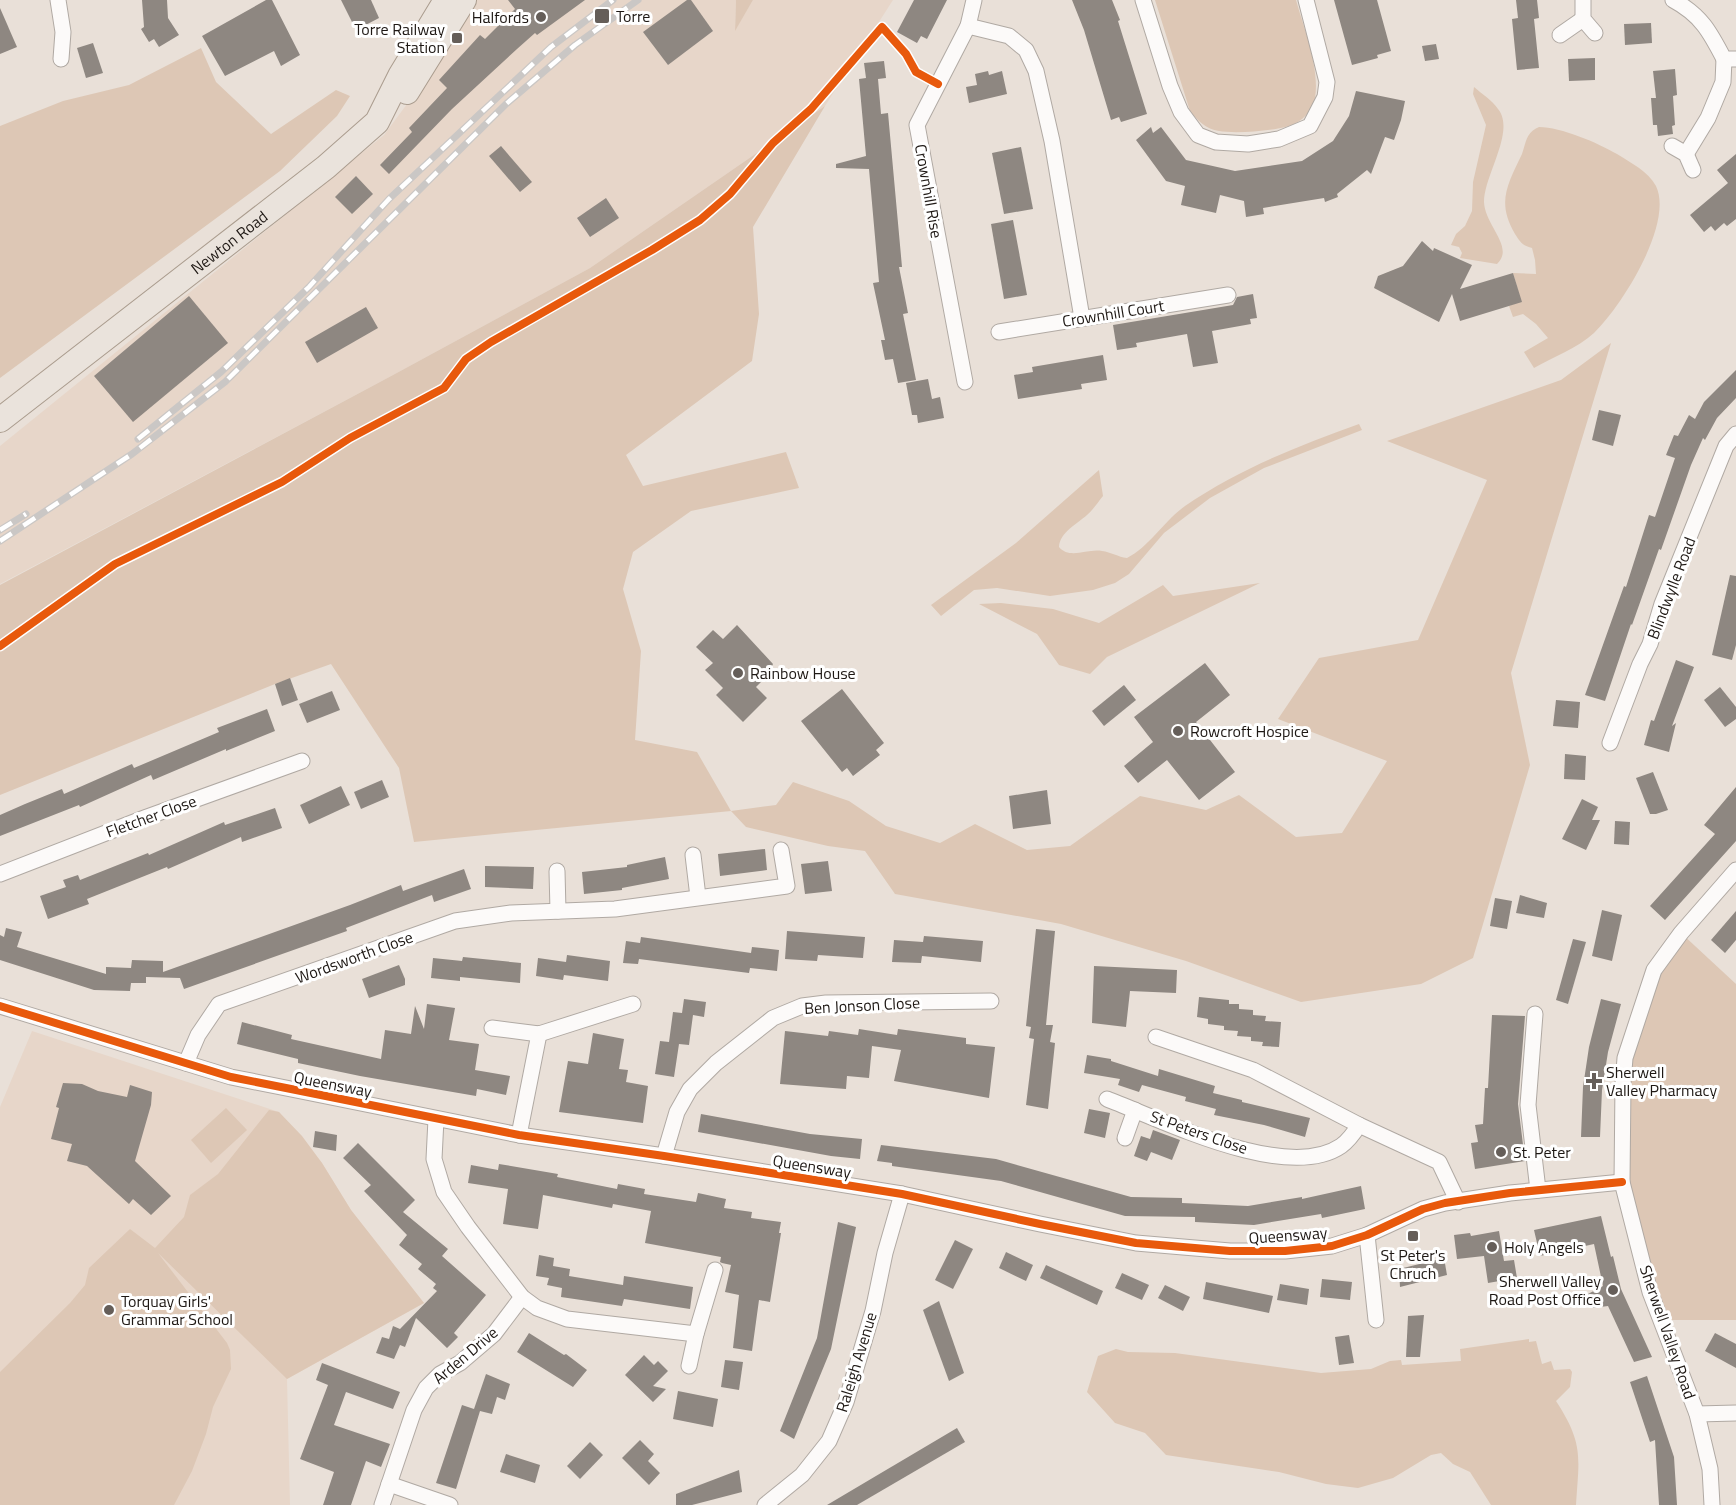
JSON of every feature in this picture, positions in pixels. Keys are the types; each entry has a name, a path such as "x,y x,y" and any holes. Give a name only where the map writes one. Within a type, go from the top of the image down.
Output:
{"main road":[{"name":"Newton Road","path":"0,420 326,167 377,122 400,76 446,0"},
{"path":"377,122 407,92 464,0"}],"street":[{"path":"58,0 63,32 62,59"},
{"name":"Crownhill Rise","path":"965,382 917,125 968,26 974,0"},
{"path":"1143,0 1170,86 1181,112 1198,135 1216,142 1248,144 1279,139 1310,126 1325,97 1327,82 1306,0"},
{"path":"1583,0 1582,19 1595,33"},
{"path":"1673,0 1690,9 1707,27 1730,59 1708,118 1679,150 1693,170"},
{"path":"1560,35 1582,19"},
{"path":"968,26 1009,36 1026,50 1036,71 1052,141 1082,318"},
{"name":"Crownhill Court","path":"999,332 1228,295"},
{"name":"Blindwylle Road","path":"1610,743 1650,644 1662,604 1726,446 1736,434"},
{"name":"Fletcher Close","path":"0,874 147,817 302,761"},
{"name":"Wordsworth Close","path":"186,1063 198,1035 219,1004 455,921 511,912 615,909 787,886 782,850"},
{"path":"693,855 698,897"},
{"name":"Sherwell Valley Road","path":"1712,1505 1710,1469 1697,1414 1650,1292 1622,1182 1623,1083 1625,1058 1654,970 1681,933 1736,870"},
{"path":"557,871 558,911"},
{"name":"Ben Jonson Close","path":"664,1156 677,1112 690,1089 716,1063 773,1018 802,1006 826,1004 991,1001"},
{"path":"492,1028 539,1034 633,1004"},
{"name":"Queensway","path":"0,1006 231,1077 519,1135 902,1194 1136,1243 1230,1251 1285,1251 1332,1246 1367,1235 1423,1209 1538,1190 1622,1182"},
{"path":"1535,1014 1528,1105 1538,1190"},
{"path":"519,1135 539,1034"},
{"path":"1156,1037 1252,1070 1359,1125 1439,1162 1458,1202"},
{"name":"St Peters Close","path":"1107,1099 1227,1146 1289,1159 1313,1157 1340,1147 1359,1125"},
{"name":"St Peters Close","path":"1125,1137 1135,1110"},
{"path":"436,1119 435,1159 444,1192 522,1297 537,1308 567,1319 696,1334"},
{"name":"Raleigh Avenue","path":"765,1505 802,1475 829,1440 846,1402 873,1311 885,1252 902,1194"},
{"path":"1367,1235 1376,1320"},
{"path":"689,1366 715,1270"},
{"name":"Arden Drive","path":"382,1505 414,1410 426,1388 440,1374 460,1363 494,1334 522,1297"},
{"path":"1697,1414 1736,1413"},
{"path":"389,1484 450,1505"}],"shaded area":[{"path":"476,0 736,0 735,30 753,0 893,0 825,106 590,268 0,584 0,446 384,135 437,58 455,40"},
{"path":"736,0 753,0 735,31"},
{"path":"1155,0 1296,0 1315,74 1313,105 1299,121 1281,128 1236,132 1219,131 1203,124 1190,111"},
{"path":"201,48 216,82 271,134 336,90 350,96 337,116 280,171 0,378 0,126 63,101 129,85"},
{"path":"1474,87 1493,103 1503,118 1501,141 1485,191 1484,202 1503,251 1497,264 1460,258 1462,253 1459,247 1451,245 1456,234 1465,226 1472,211 1473,182 1486,125 1473,94"},
{"path":"825,106 753,227 759,314 752,361 626,455 643,486 786,452 799,488 691,511 633,552 623,589 641,651 635,740 697,752 731,811 414,842 399,768 331,664 275,684 0,795 0,585 590,268"},
{"path":"1539,127 1579,136 1628,161 1653,181 1660,202 1658,221 1642,264 1618,304 1588,338 1534,368 1524,352 1548,338 1523,314 1513,317 1509,306 1521,301 1513,273 1536,274 1535,260 1532,248 1522,243 1509,223 1505,203 1509,184 1527,138"},
{"path":"1611,343 1511,673 1530,765 1473,958 1421,984 1301,1002 1186,961 1061,924 895,894 865,851 828,846 746,827 731,811 776,805 793,782 849,801 886,826 940,843 975,824 1027,850 1070,846 1140,796 1206,810 1239,795 1296,837 1342,833 1387,761 1278,719 1319,658 1418,640 1487,480 1387,441 1561,380"},
{"path":"1359,424 1362,430 1264,468 1210,498 1164,533 1129,574 1115,583 1093,590 1050,596 997,588 974,590 941,616 931,605 1016,543 1099,470 1103,496 1089,513 1062,537 1059,547 1068,553 1097,550 1127,558 1142,547 1185,506 1205,493 1291,450"},
{"path":"1260,583 1107,657 1090,674 1059,665 1037,634 979,604 1001,603 1053,609 1099,623 1163,585 1173,596"},
{"path":"1681,933 1736,984 1736,1320 1660,1320 1622,1182 1623,1083 1670,946"},
{"path":"32,1031 279,1112 322,1163 351,1210 424,1303 287,1379 290,1505 0,1505 0,1107"},
{"path":"226,1108 247,1130 211,1163 191,1140"},
{"path":"269,1110 279,1112 302,1136 351,1210 424,1303 287,1379 158,1253 230,1350 231,1369 213,1407 192,1471 174,1505 0,1505 0,1372 70,1303 85,1285 89,1268 130,1229 155,1248 184,1217 190,1195 218,1174"},
{"path":"1529,1339 1529,1342 1536,1341 1542,1364 1551,1361 1554,1370 1570,1369 1572,1372 1570,1387 1556,1401 1571,1429 1578,1451 1576,1505 1491,1505 1470,1472 1453,1464 1441,1453 1431,1455 1393,1478 1358,1488 1326,1484 1279,1472 1166,1455 1145,1433 1115,1423 1087,1392 1098,1356 1116,1349 1128,1352 1175,1353 1321,1373 1371,1369 1390,1361 1401,1360 1402,1365 1461,1361 1460,1349"}],"building":[{"path":"142,0 167,0 168,18 179,35 159,47 154,39 149,42 141,29 144,27"},
{"path":"266,0 272,0 300,55 281,66 274,51 225,76 202,36"},
{"path":"341,0 371,0 379,18 356,30"},
{"path":"508,0 585,0 537,35 535,33 452,109 389,174 380,165 412,132 409,128 447,88 439,80 480,35 485,39 515,9"},
{"path":"687,0 691,0 713,31 668,65 643,32"},
{"path":"914,0 947,0 927,39 921,36 917,43 897,32"},
{"path":"1072,0 1112,0 1147,114 1121,122 1119,117 1111,120 1084,30"},
{"path":"1334,0 1377,0 1391,51 1377,55 1378,58 1352,65"},
{"path":"1516,0 1537,0 1539,18 1534,19 1539,68 1517,70 1512,19 1518,18"},
{"path":"0,8 17,47 0,54"},
{"path":"1651,23 1652,43 1625,45 1624,24"},
{"path":"93,43 103,73 86,78 77,48"},
{"path":"1436,44 1439,59 1425,61 1422,46"},
{"path":"1595,58 1595,80 1569,81 1568,59"},
{"path":"884,61 886,78 878,79 881,114 888,113 902,267 899,267 908,313 903,314 916,380 898,383 893,359 885,360 881,340 885,340 873,283 879,282 869,169 836,168 836,164 866,156 859,79 866,78 864,63"},
{"path":"1675,69 1677,95 1673,96 1675,125 1672,126 1673,134 1658,136 1657,125 1653,125 1651,98 1656,98 1653,71"},
{"path":"988,71 989,75 1002,71 1007,94 969,103 966,87 977,85 975,74"},
{"path":"1356,91 1405,101 1401,120 1394,140 1385,137 1371,174 1367,170 1337,194 1338,197 1325,202 1324,198 1263,208 1264,214 1246,217 1244,201 1220,195 1216,213 1181,205 1185,186 1166,181 1136,140 1151,127 1153,133 1161,127 1186,160 1235,171 1302,161 1333,141 1349,116"},
{"path":"501,146 532,182 520,192 489,156"},
{"path":"1021,147 1033,209 1004,214 992,153"},
{"path":"1736,154 1736,219 1727,226 1724,223 1715,231 1711,226 1704,232 1690,215 1728,183 1717,170"},
{"path":"356,176 373,194 352,214 335,197"},
{"path":"606,198 619,218 590,237 577,218"},
{"path":"1013,220 1027,295 1004,299 991,224"},
{"path":"1422,241 1433,251 1434,248 1472,265 1460,289 1513,273 1522,302 1460,321 1452,294 1439,322 1374,288 1378,276 1403,266"},
{"path":"1253,294 1257,318 1250,319 1251,324 1212,331 1218,363 1193,367 1187,334 1136,343 1137,347 1117,350 1113,325 1233,305 1237,297"},
{"path":"189,296 228,343 133,422 94,376"},
{"path":"366,307 378,328 317,363 305,342"},
{"path":"1103,355 1107,380 1081,384 1082,389 1018,399 1014,375 1033,372 1032,367"},
{"path":"1736,370 1736,398 1717,418 1705,440 1703,438 1691,465 1661,550 1659,549 1631,624 1605,701 1585,695 1624,586 1626,587 1649,515 1655,517 1675,458 1666,455 1674,435 1678,436 1689,415 1695,419 1704,402"},
{"path":"928,379 932,399 940,397 944,418 918,423 917,415 912,415 906,383"},
{"path":"1599,410 1621,415 1613,446 1592,440"},
{"path":"1730,575 1736,576 1736,645 1732,660 1712,655"},
{"name":"Rainbow House","path":"737,625 773,664 768,675 756,687 767,698 743,722 716,695 723,688 705,670 713,663 696,647 713,630 723,639"},
{"path":"1676,660 1694,667 1672,726 1676,723 1669,752 1644,745 1651,720 1654,721"},
{"name":"Rowcroft Hospice","path":"1205,663 1230,695 1196,722 1235,772 1199,800 1167,760 1138,783 1124,766 1153,742 1134,717"},
{"path":"290,678 298,700 282,706 275,684"},
{"path":"1124,685 1136,700 1104,726 1092,711"},
{"path":"1720,687 1736,707 1736,719 1725,727 1704,700"},
{"path":"842,689 884,743 876,750 880,755 853,776 847,768 842,772 801,721"},
{"path":"332,691 340,710 307,723 299,704"},
{"path":"1556,700 1580,702 1578,728 1553,726"},
{"path":"267,709 275,731 153,780 151,775 80,807 79,805 0,836 0,815 62,789 64,794 132,764 134,768 219,732 217,728"},
{"path":"1565,754 1586,756 1585,780 1564,779"},
{"path":"1653,772 1668,810 1650,814 1636,778"},
{"path":"382,780 389,797 361,809 354,792"},
{"path":"341,786 350,805 309,824 300,805"},
{"path":"1736,787 1736,841 1665,920 1650,906 1715,834 1704,825"},
{"path":"1047,790 1051,824 1013,829 1009,796"},
{"path":"1582,799 1598,807 1592,820 1600,820 1586,850 1562,839"},
{"path":"275,808 282,828 242,842 241,837 168,869 167,867 87,899 89,904 48,919 40,896 66,887 63,880 78,875 80,880 148,853 149,855 224,822 225,825"},
{"path":"1615,821 1630,822 1629,845 1614,844"},
{"path":"765,849 767,870 720,876 718,854"},
{"path":"665,857 669,879 622,888 622,890 584,894 582,872 627,867 627,865"},
{"path":"828,861 832,891 805,894 801,864"},
{"path":"485,866 534,867 533,889 485,887"},
{"path":"464,869 471,889 434,902 432,895 346,928 347,931 184,989 180,978 146,977 146,983 131,983 130,991 94,990 0,960 0,935 4,937 6,928 22,932 17,947 106,974 106,967 131,968 132,960 163,961 163,972 401,885 403,891"},
{"path":"1520,895 1547,903 1544,918 1516,913"},
{"path":"1495,898 1512,901 1507,929 1490,926"},
{"path":"1602,910 1622,915 1612,961 1592,956"},
{"path":"1736,911 1736,940 1725,953 1711,940"},
{"path":"1036,929 1055,931 1046,1025 1053,1025 1050,1042 1055,1043 1048,1109 1026,1105 1034,1039 1029,1038 1031,1027 1026,1026"},
{"path":"787,931 865,937 863,958 818,955 817,961 785,959"},
{"path":"924,936 983,941 981,962 922,956 921,963 892,962 894,940 923,942"},
{"path":"641,937 751,953 752,947 779,950 777,971 750,968 749,973 639,959 638,964 623,963 626,941 640,943"},
{"path":"1573,939 1586,942 1568,1004 1556,1000"},
{"path":"567,955 610,961 608,981 564,975 563,980 536,976 538,958 566,962"},
{"path":"463,957 521,963 520,983 460,977 460,981 431,978 433,958 462,961"},
{"path":"399,965 405,985 369,998 362,979"},
{"path":"1094,966 1177,970 1176,993 1130,991 1126,1027 1092,1023"},
{"path":"1199,997 1229,1000 1229,1004 1239,1004 1239,1009 1253,1010 1253,1015 1266,1016 1265,1021 1281,1022 1279,1047 1262,1046 1263,1042 1251,1041 1251,1037 1237,1036 1238,1031 1224,1030 1224,1026 1208,1024 1208,1019 1197,1017"},
{"path":"684,999 706,1002 704,1017 693,1015 689,1045 679,1044 674,1077 655,1074 660,1041 669,1042 673,1012 682,1013"},
{"path":"1601,999 1621,1004 1608,1052 1602,1090 1600,1137 1581,1137 1583,1087 1589,1047"},
{"path":"427,1004 455,1008 449,1040 479,1044 475,1070 510,1076 506,1095 477,1089 476,1096 360,1076 298,1063 298,1059 237,1044 242,1022 292,1035 291,1039 381,1059 385,1030 411,1034 415,1006 424,1029"},
{"path":"1492,1015 1525,1016 1518,1104 1525,1161 1475,1169 1471,1143 1478,1142 1475,1125 1483,1124 1485,1088 1488,1088"},
{"path":"859,1029 897,1035 898,1029 966,1038 966,1044 995,1047 989,1098 894,1081 901,1050 872,1046 869,1078 847,1076 846,1089 780,1084 785,1031 828,1036 829,1031 858,1035"},
{"path":"593,1033 624,1039 619,1069 628,1070 626,1082 648,1086 643,1123 559,1112 568,1061 588,1064"},
{"path":"1087,1055 1111,1059 1111,1061 1158,1076 1159,1069 1215,1086 1213,1093 1310,1118 1305,1137 1264,1125 1214,1115 1216,1109 1185,1101 1186,1097 1142,1085 1139,1092 1118,1085 1120,1079 1084,1073"},
{"path":"63,1083 82,1084 98,1091 127,1097 130,1085 152,1092 151,1105 135,1161 171,1196 151,1215 133,1199 129,1204 87,1166 67,1161 72,1144 51,1139 59,1108 56,1107"},
{"path":"1089,1109 1110,1113 1105,1138 1084,1133"},
{"path":"701,1114 810,1134 862,1139 860,1159 831,1156 698,1132"},
{"path":"1153,1130 1180,1140 1172,1160 1151,1152 1147,1161 1134,1156 1141,1136 1150,1139"},
{"path":"315,1131 337,1135 336,1151 313,1147"},
{"path":"358,1143 415,1200 403,1212 448,1249 442,1256 486,1295 454,1333 458,1337 447,1348 416,1318 405,1347 400,1345 394,1359 376,1353 382,1337 389,1339 393,1326 400,1329 437,1291 433,1288 436,1284 418,1269 422,1264 399,1245 407,1235 364,1191 371,1185 343,1158"},
{"path":"881,1145 996,1159 1131,1197 1182,1198 1182,1203 1248,1206 1302,1197 1302,1199 1361,1186 1365,1209 1322,1218 1321,1214 1254,1225 1195,1222 1195,1217 1125,1216 1001,1181 892,1166 892,1163 877,1161"},
{"path":"499,1164 558,1174 557,1177 617,1189 618,1184 645,1189 644,1194 696,1202 698,1193 726,1199 724,1208 752,1212 751,1218 781,1222 770,1302 759,1300 752,1351 733,1348 739,1295 725,1292 731,1265 720,1262 721,1257 645,1243 651,1211 613,1204 612,1208 543,1195 538,1229 503,1224 508,1189 468,1183 471,1165 498,1170"},
{"path":"1601,1216 1621,1289 1652,1357 1634,1362 1608,1306 1593,1308 1588,1294 1603,1286 1594,1244 1540,1256 1534,1230"},
{"path":"838,1222 856,1227 831,1349 794,1439 780,1431 817,1338"},
{"name":"Holy Angels","path":"1499,1231 1504,1261 1514,1260 1517,1278 1488,1283 1484,1256 1457,1259 1454,1235 1470,1233 1471,1236"},
{"path":"955,1240 973,1249 953,1289 935,1280"},
{"path":"1006,1252 1033,1265 1026,1281 999,1268"},
{"path":"539,1255 554,1258 553,1266 570,1269 569,1276 623,1285 624,1276 693,1287 690,1309 624,1299 622,1306 561,1297 562,1288 547,1285 549,1278 536,1276"},
{"path":"1444,1258 1447,1275 1400,1287 1399,1269"},
{"path":"1046,1265 1103,1291 1097,1305 1040,1278"},
{"path":"1122,1273 1149,1285 1142,1300 1115,1288"},
{"path":"1322,1279 1352,1282 1350,1300 1320,1297"},
{"path":"1206,1282 1273,1296 1269,1313 1203,1299"},
{"path":"1280,1284 1309,1289 1307,1305 1277,1300"},
{"path":"1165,1285 1190,1297 1183,1311 1158,1298"},
{"path":"939,1301 964,1373 949,1381 923,1310"},
{"path":"1424,1315 1420,1357 1406,1357 1408,1316"},
{"path":"529,1333 564,1355 566,1354 587,1370 573,1387 517,1352"},
{"path":"1715,1333 1736,1344 1736,1368 1705,1351"},
{"path":"1349,1335 1354,1363 1339,1365 1335,1337"},
{"path":"644,1355 654,1365 658,1361 668,1371 653,1386 666,1389 653,1402 625,1375"},
{"path":"725,1360 743,1362 739,1390 721,1387"},
{"path":"322,1363 400,1392 393,1409 346,1392 334,1425 390,1444 381,1467 366,1461 351,1505 323,1505 334,1472 300,1459 328,1385 316,1380"},
{"path":"486,1374 510,1384 505,1400 497,1397 492,1414 480,1411 456,1489 436,1483 462,1405 474,1409"},
{"path":"1647,1376 1674,1457 1677,1505 1659,1505 1655,1440 1650,1442 1630,1382"},
{"path":"678,1391 718,1399 713,1427 673,1419"},
{"path":"957,1428 965,1442 857,1505 827,1505"},
{"path":"640,1440 654,1454 648,1461 660,1473 649,1485 622,1458"},
{"path":"590,1442 603,1455 580,1479 567,1466"},
{"path":"506,1454 540,1465 535,1483 500,1472"},
{"path":"739,1470 742,1492 692,1505 676,1505 676,1494"}],"railway":[{"path":"138,439 221,372 309,287 389,199 551,47 613,0"},
{"path":"0,541 132,454 225,382 506,104 575,45 638,0"},
{"path":"0,530 26,514"}],"cycle path":[{"path":"0,646 115,564 282,482 350,438 444,388 466,359 491,342 700,220 730,194 773,143 811,109 882,27 906,54 916,72 938,84"},
{"path":"0,1006 231,1077 519,1135 902,1194 1136,1243 1230,1251 1285,1251 1332,1246 1367,1235 1423,1209 1445,1203 1510,1193 1622,1182"}],"place":[{"name":"Torre","path":"602,16"},
{"name":"Halfords","path":"541,17"},
{"name":"Torre Railway Station","path":"457,38"},
{"name":"Rainbow House","path":"738,673"},
{"name":"Rowcroft Hospice","path":"1178,731"},
{"name":"Sherwell Valley Pharmacy","path":"1594,1081"},
{"name":"St. Peter","path":"1501,1152"},
{"name":"St Peter's Chruch","path":"1413,1236"},
{"name":"Holy Angels","path":"1492,1247"},
{"name":"Sherwell Valley Road Post Office","path":"1613,1290"},
{"name":"Torquay Girls' Grammar School","path":"109,1310"}]}
